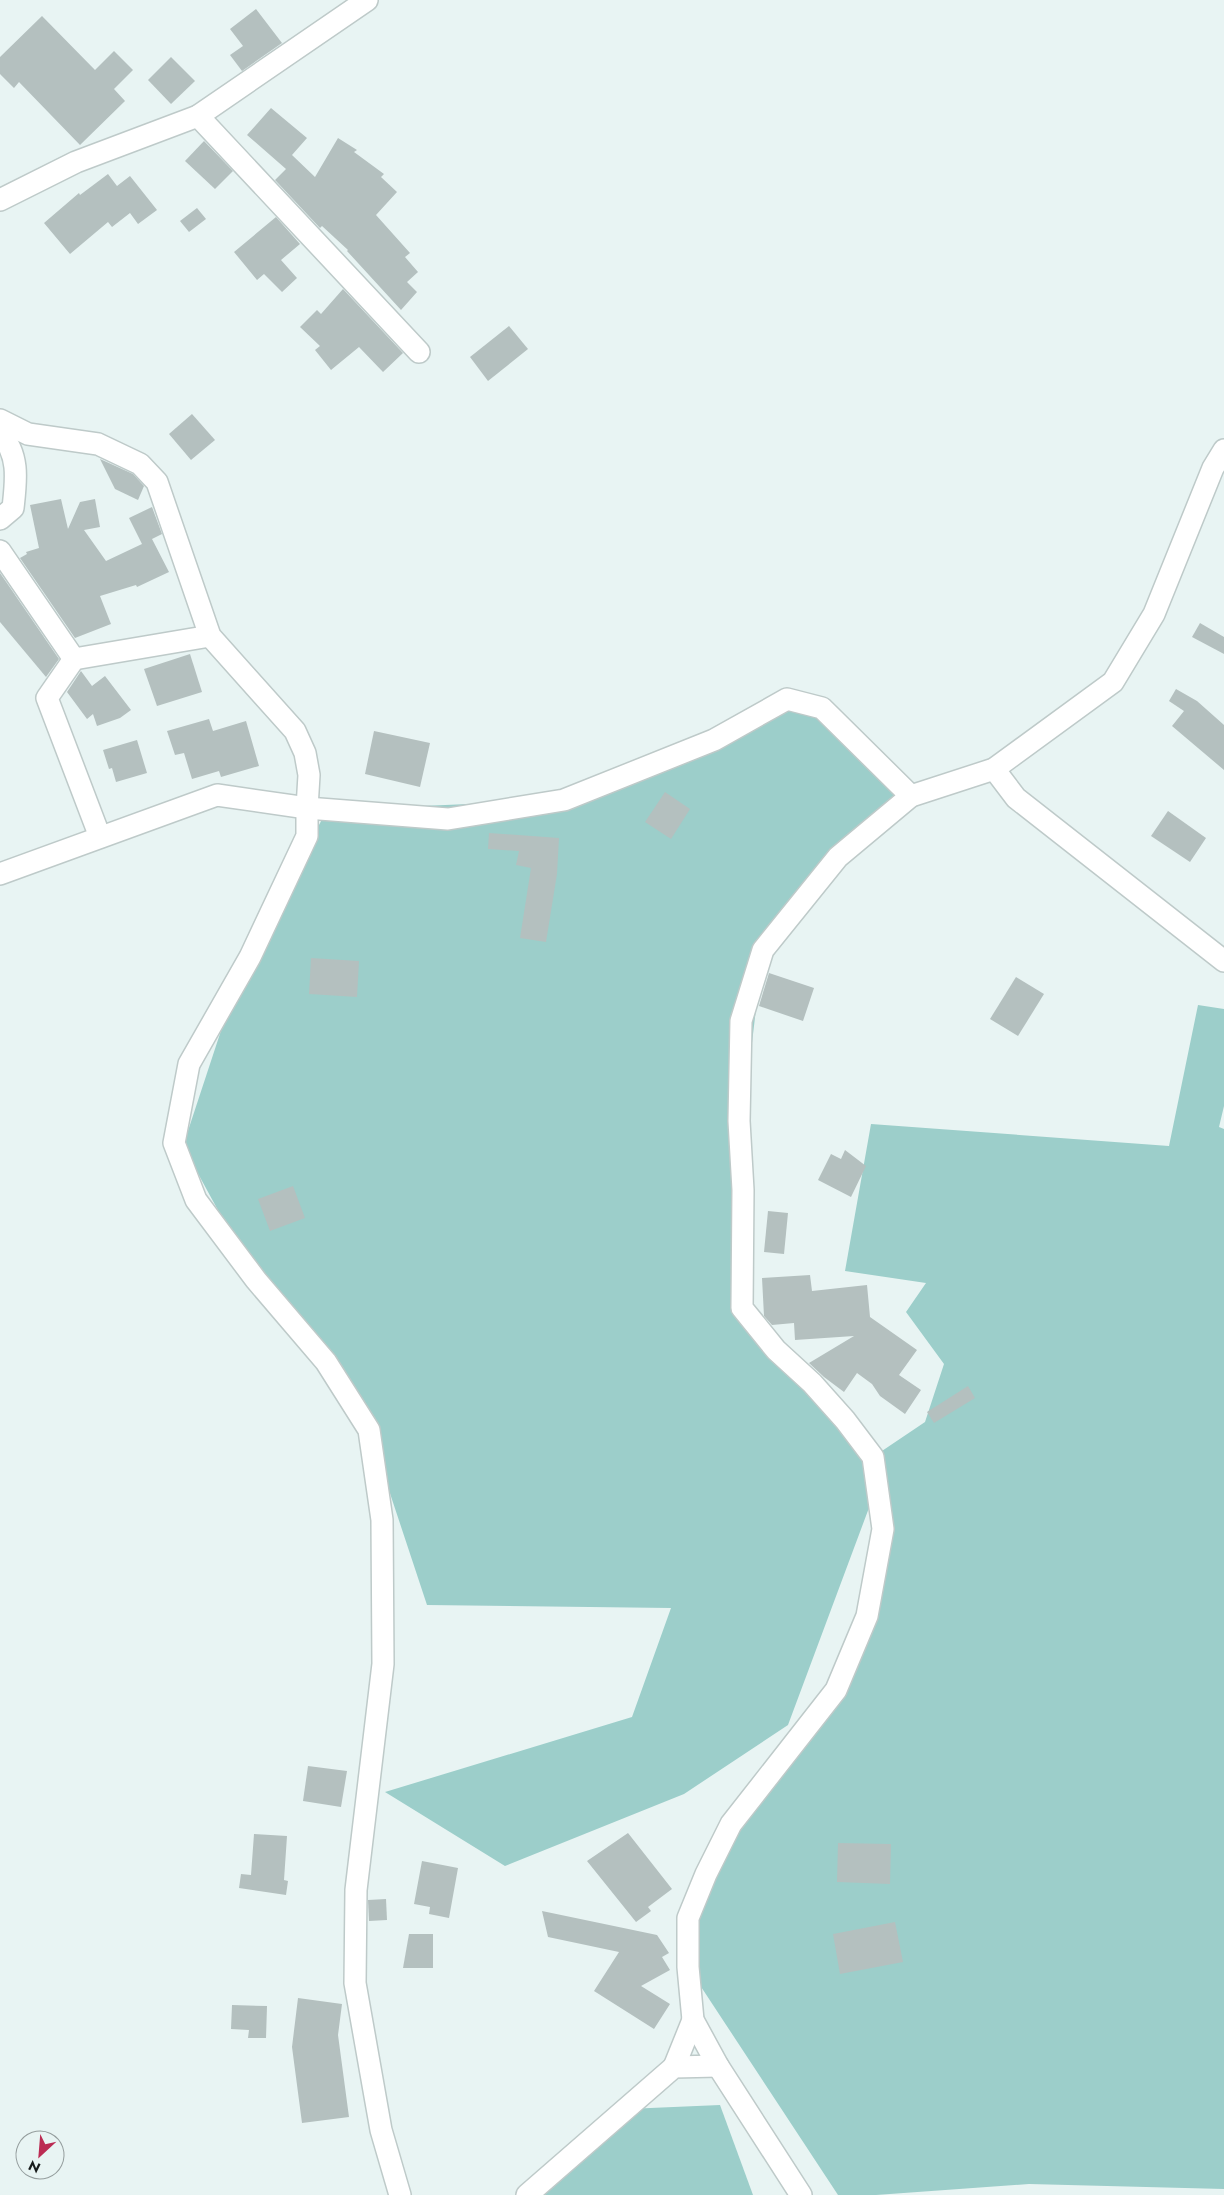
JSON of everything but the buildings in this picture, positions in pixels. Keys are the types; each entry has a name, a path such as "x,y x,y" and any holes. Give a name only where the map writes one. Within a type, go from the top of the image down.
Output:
{"street":[{"path":"0,200 76,162 198,116 367,0"},
{"path":"198,116 419,352"},
{"path":"0,420 28,434 98,444 140,464 157,482 210,636 295,731 305,753 309,775 308,836 250,957 189,1064 174,1142 196,1200 256,1280 326,1362 368,1430 382,1520 383,1664 356,1890 355,1983 381,2130 400,2195"},
{"path":"0,432 7,441 17,472 12,508 0,519"},
{"path":"801,2195 718,2066 694,2020 688,1967 688,1918 706,1874 731,1824 836,1690 867,1616 883,1529 872,1457 845,1420 812,1383 776,1350 742,1308 743,1190 739,1121 741,1021 763,950 838,857 911,796 994,769 1113,682 1154,614 1213,468 1224,450"},
{"path":"0,551 74,659"},
{"path":"100,837 47,698 74,659 210,636"},
{"path":"0,874 217,795 307,808 448,819 564,800 714,740 787,699 822,708 911,796"},
{"path":"994,769 1016,798 1224,961"},
{"path":"527,2195 674,2067 694,2020"},
{"path":"674,2067 718,2066"}],"shaded area":[{"path":"803,703 911,796 763,950 740,1144 742,1308 873,1457 925,1422 944,1364 906,1312 926,1283 845,1271 871,1124 1169,1146 1198,1005 1224,1009 1224,1106 1219,1127 1224,1129 1224,2189 1029,2184 876,2195 838,2195 688,1967 706,1874 836,1690 867,1616 876,1489 788,1725 684,1794 505,1866 385,1792 632,1717 671,1608 427,1605 369,1430 256,1280 183,1146 240,973 327,810 564,800"},
{"path":"720,2105 753,2195 520,2195 627,2109"}]}
